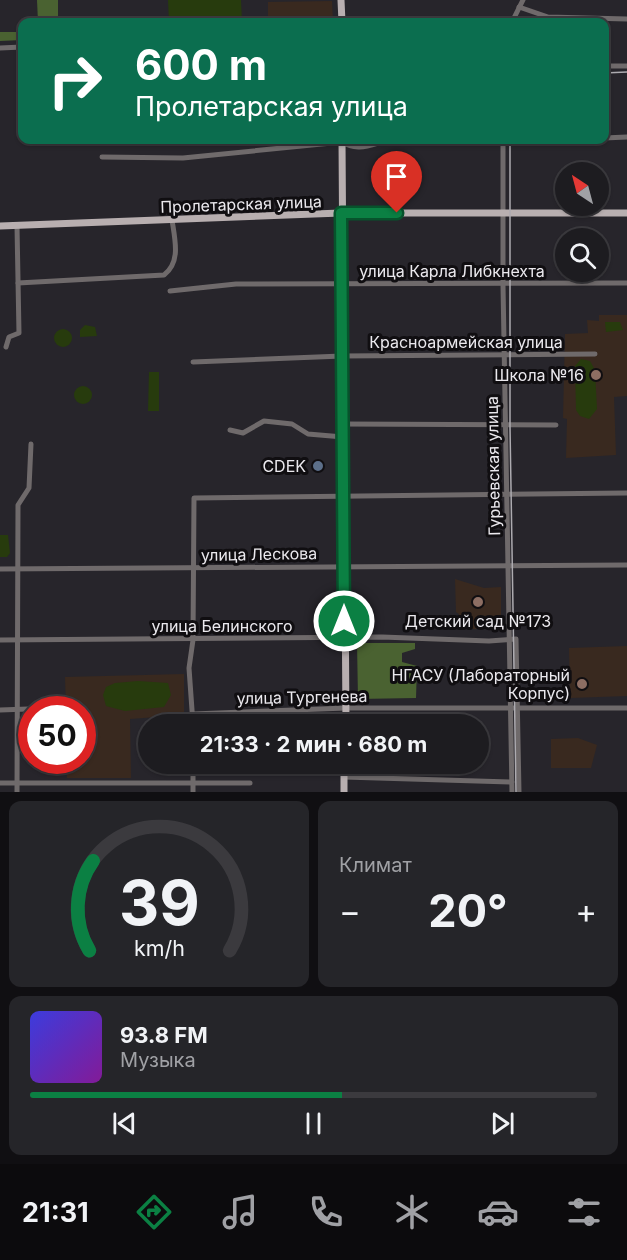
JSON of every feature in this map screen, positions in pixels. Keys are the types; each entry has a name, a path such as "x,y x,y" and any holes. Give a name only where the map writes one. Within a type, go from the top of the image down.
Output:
{"main road":[{"path":"341,0 342,18"},
{"path":"342,144 342,424 346,714"},
{"name":"Пролетарская улица","path":"0,226 341,213 627,213"},
{"path":"344,777 344,792"}],"street":[{"path":"514,18 523,0"},
{"path":"519,8 548,17 627,18"},
{"path":"0,48 18,47"},
{"path":"609,66 627,66"},
{"path":"609,138 627,137"},
{"path":"102,157 183,158 314,144"},
{"path":"346,144 349,147 365,147 375,144"},
{"name":"Гурьевская улица","path":"503,144 508,565 513,639 514,709 512,792"},
{"path":"18,283 165,275 174,265 175,258 172,220"},
{"path":"6,346 9,337 19,333 17,226"},
{"name":"улица Карла Либкнехта","path":"170,291 236,284 342,286 627,283"},
{"name":"Красноармейская улица","path":"193,362 342,356 595,354"},
{"path":"230,430 243,433 264,421 292,424 308,434 343,437"},
{"path":"342,424 506,427 556,425"},
{"path":"17,792 18,505 29,488 31,444"},
{"path":"193,714 189,668 193,640 194,498 627,493"},
{"name":"улица Лескова","path":"0,569 627,565"},
{"name":"улица Белинского","path":"0,640 18,638 193,640 382,638 489,641 513,639"},
{"name":"улица Тургенева","path":"193,714 346,708 627,708"},
{"name":"Гурьевская улица","path":"514,709 519,792"},
{"path":"0,710 16,710"},
{"path":"193,774 193,792"},
{"path":"344,777 512,782"},
{"path":"0,783 250,783"}],"shaded area":[{"path":"332,1 333,18 268,18 268,2"},
{"name":"Школа №16","path":"599,315 627,315 627,396 614,397 616,455 566,458 567,419 563,418 565,334 588,333 587,320 599,321"},
{"name":"Детский сад №173","path":"455,579 484,588 501,587 501,629 460,629 459,614 456,612"},
{"path":"627,646 627,696 570,698 569,648"},
{"path":"184,674 184,714 138,714 138,718 130,719 131,778 67,778 67,774 96,774 96,696 66,696 65,677"},
{"path":"578,738 597,745 591,768 551,768 551,739"}],"green space":[{"path":"37,0 58,0 58,18 38,18"},
{"path":"168,0 241,0 242,18 169,18"},
{"path":"0,32 18,32 18,40 0,41"},
{"path":"605,322 620,322 623,330 606,332"},
{"path":"85,325 95,327 97,336 80,337 80,330"},
{"path":"63,329 69,332 72,338 69,344 63,347 57,344 54,338 57,332"},
{"path":"581,359 590,361 595,370 597,409 589,419 580,416 576,410 575,366"},
{"path":"149,372 159,372 159,411 148,411"},
{"path":"83,386 91,391 92,395 87,403 83,404 75,399 74,395 79,387"},
{"path":"0,535 8,535 10,553 7,557 0,557"},
{"path":"357,643 415,643 415,649 402,653 402,662 417,666 416,698 358,699"},
{"path":"138,681 168,683 171,695 164,707 125,711 106,706 103,695 106,687 115,683"}],"tram line":[{"path":"609,73 627,72"},
{"path":"510,144 510,427 516,792"}],"place":[{"name":"Школа №16","path":"596,375"},
{"name":"CDEK","path":"318,466"},
{"name":"Детский сад №173","path":"478,602"},
{"name":"НГАСУ (Лабораторный Корпус)","path":"582,684"}],"route":[{"path":"344,621 341,213 397,213"}]}
